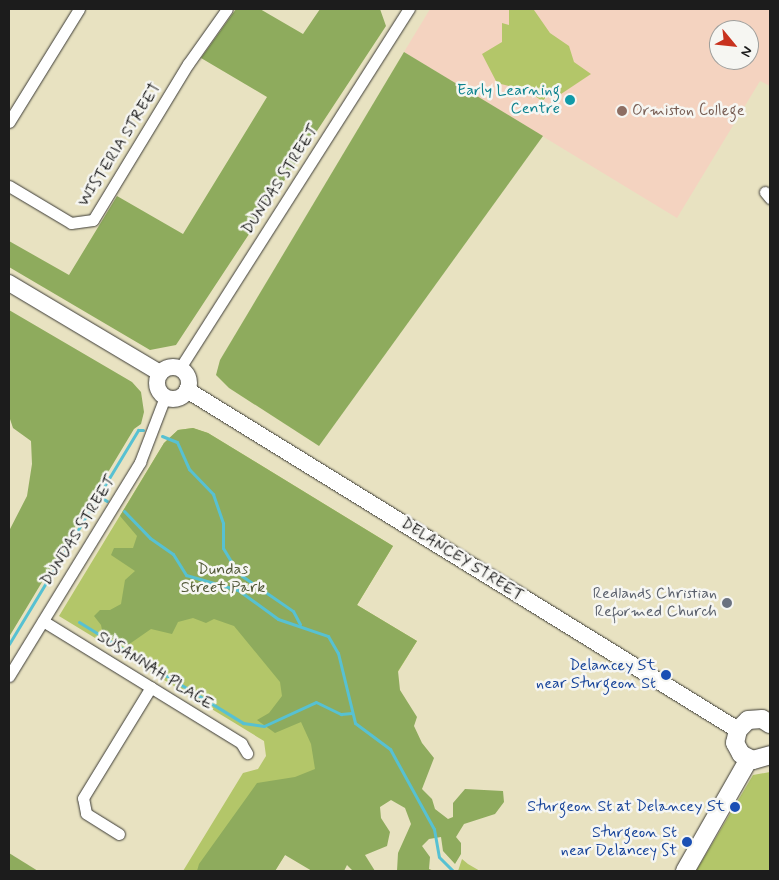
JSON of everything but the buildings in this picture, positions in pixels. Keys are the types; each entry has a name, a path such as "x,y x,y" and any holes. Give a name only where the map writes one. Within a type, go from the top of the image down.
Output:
{"main road":[{"path":"9,283 160,374"},
{"path":"168,367 180,368 187,375 187,390 180,398 165,397 158,390 160,374 168,367"},
{"name":"DELANCEY STREET","path":"187,390 738,730"},
{"path":"770,722 755,718 738,730 737,749 749,759 760,760 770,755"},
{"path":"685,871 749,759"}],"street":[{"path":"9,122 78,9"},
{"name":"WISTERIA STREET","path":"9,186 71,223 92,220 188,64 227,9"},
{"name":"DUNDAS STREET","path":"180,368 409,9"},
{"name":"DUNDAS STREET","path":"9,676 140,462 165,397"},
{"name":"SUSANNAH PLACE","path":"43,620 240,743 247,753"},
{"path":"119,834 86,813 83,798 151,687"}],"shaded area":[{"name":"Ormiston College","path":"430,9 770,9 770,86 760,81 677,218 404,52"}],"green space":[{"path":"236,9 260,9 303,34 320,9 380,9 386,26 176,345 150,350 9,267 9,241 69,275 117,196 183,234 267,97 201,58"},
{"path":"509,10 534,10 550,33 569,46 574,62 591,74 558,96 548,96 542,101 528,91 497,83 482,54 502,42 502,23 509,25"},
{"path":"404,52 543,136 319,446 229,388 216,375 220,360"},
{"path":"9,310 132,382 141,392 144,412 141,424 134,429 9,637 9,531 27,496 32,464 31,441 13,428 9,416"},
{"name":"Dundas Street Park","path":"193,428 208,433 393,546 357,605 417,641 275,871 183,871 243,773 258,769 266,756 264,741 59,616 164,443 178,430"},
{"name":"Dundas Street Park","path":"193,428 208,433 393,546 357,605 417,641 398,671 400,690 417,717 414,726 422,743 434,758 422,789 432,799 435,809 448,819 453,817 453,803 465,789 503,791 504,802 495,814 464,824 456,837 461,843 461,854 455,864 443,851 441,837 429,839 422,846 430,857 429,869 434,871 397,871 398,853 411,824 405,808 391,800 380,807 381,818 390,832 387,846 365,855 375,871 353,871 347,865 344,871 312,871 285,855 275,871 197,871 199,864 257,783 295,777 315,769 311,744 301,722 275,733 257,720 269,713 282,696 280,682 234,626 214,619 206,623 193,618 178,622 172,634 151,629 128,645 103,635 101,625 94,616 100,610 110,610 121,604 125,580 135,571 111,555 114,548 133,548 137,536 120,516 164,443 178,430"},
{"path":"770,772 770,871 696,871 753,775"},
{"path":"9,853 38,871 9,871"},
{"path":"462,859 468,864 480,871 458,871"}],"waterway":[{"path":"9,644 138,430 143,430"},
{"path":"162,436 177,442 189,469 213,494 223,523 223,548 232,563 242,576 293,611 300,624"},
{"path":"98,496 107,501"},
{"path":"124,511 150,538 173,554 186,575 238,590 278,619 328,636 338,653 355,723 390,749 434,829 439,857 453,871"},
{"path":"79,622 243,723 264,726 316,702 341,714 352,713"}],"place":[{"name":"Early Learning Centre","path":"570,100"},
{"name":"Ormiston College","path":"622,111"},
{"name":"Redlands Christian Reformed Church","path":"727,603"},
{"name":"Delancey St near Sturgeon St","path":"666,675"},
{"name":"Sturgeon St at Delancey St","path":"735,807"},
{"name":"Sturgeon St near Delancey St","path":"687,842"}]}
